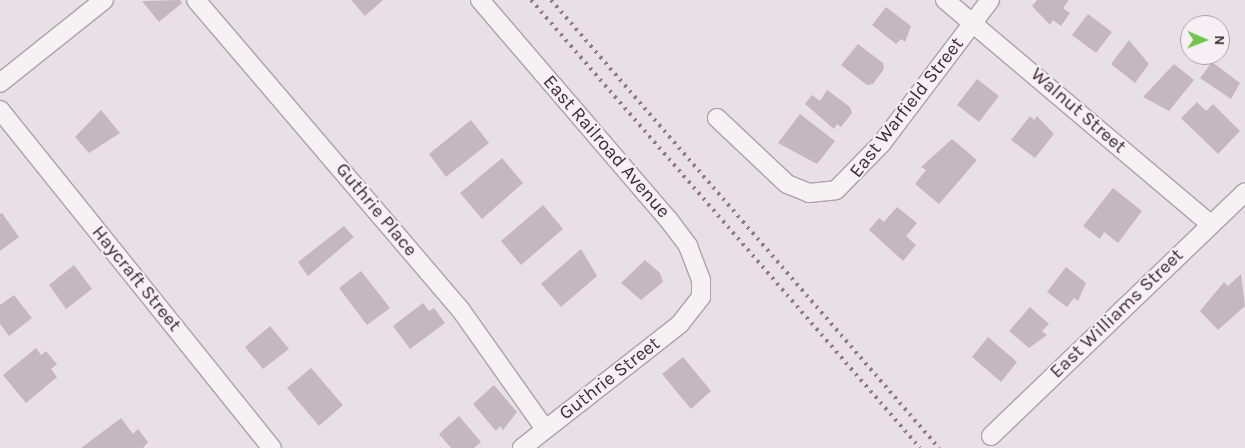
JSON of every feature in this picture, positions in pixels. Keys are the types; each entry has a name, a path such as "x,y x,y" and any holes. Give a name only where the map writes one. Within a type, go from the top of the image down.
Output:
{"street":[{"path":"0,83 104,0"},
{"name":"Guthrie Place","path":"196,0 460,309 545,429"},
{"name":"East Railroad Avenue","path":"480,0 683,240 701,280 696,306"},
{"name":"Walnut Street","path":"945,0 974,22 1210,224"},
{"name":"East Warfield Street","path":"717,118 787,184 808,193 836,190 882,144 990,0"},
{"name":"Haycraft Street","path":"0,110 272,448"},
{"name":"East Williams Street","path":"991,436 1245,192"},
{"name":"Guthrie Street","path":"522,448 680,324 696,306"}],"building":[{"path":"180,0 182,3 159,22 142,1"},
{"path":"351,0 383,0 365,16"},
{"path":"1037,0 1069,0 1063,8 1070,13 1061,26 1053,20 1050,25 1032,6"},
{"path":"886,7 911,26 905,42 901,39 896,44 872,25"},
{"path":"1088,14 1112,32 1096,53 1072,35"},
{"path":"1129,40 1149,64 1135,83 1111,64"},
{"path":"858,44 883,63 884,69 873,84 867,85 841,65"},
{"path":"1174,64 1194,80 1169,111 1143,97"},
{"path":"1210,65 1216,65 1240,83 1231,99 1200,78"},
{"path":"977,79 999,96 979,122 957,105"},
{"path":"827,90 850,107 852,113 841,127 837,124 834,129 805,104 812,95 820,101"},
{"path":"1197,102 1206,111 1213,104 1240,131 1218,154 1181,118"},
{"path":"101,110 120,133 89,153 75,137"},
{"path":"800,114 835,141 817,164 778,143"},
{"path":"1030,116 1034,120 1037,116 1054,134 1035,158 1011,140"},
{"path":"471,120 489,143 446,177 429,154"},
{"path":"952,139 977,160 939,204 915,184 926,170 921,167"},
{"path":"502,158 523,183 482,219 460,193"},
{"path":"1113,188 1142,211 1118,243 1104,232 1100,239 1083,226"},
{"path":"543,205 563,229 521,265 501,241"},
{"path":"897,207 917,223 906,236 916,245 903,261 869,230 879,218 884,222"},
{"path":"2,213 19,237 0,251 0,214"},
{"path":"344,226 354,237 308,276 298,262"},
{"path":"581,249 597,276 561,307 541,284"},
{"path":"645,260 660,273 663,282 641,300 621,283"},
{"path":"74,265 92,289 66,309 49,285"},
{"path":"1066,267 1086,283 1078,301 1074,298 1067,307 1047,292"},
{"path":"361,271 390,308 367,325 339,288"},
{"path":"1241,274 1245,306 1218,330 1200,311 1224,282 1228,286"},
{"path":"14,295 32,318 9,336 0,324 0,305"},
{"path":"423,303 429,311 434,308 445,323 410,349 393,326"},
{"path":"1030,307 1049,324 1042,331 1047,335 1029,348 1009,331"},
{"path":"270,326 289,349 263,369 245,347"},
{"path":"988,337 1017,362 1001,382 972,357"},
{"path":"36,348 41,355 46,351 57,364 51,369 57,377 26,403 3,375"},
{"path":"683,357 711,391 691,409 662,374"},
{"path":"311,368 343,405 319,426 287,388"},
{"path":"494,385 517,412 503,430 500,426 496,431 473,404"},
{"path":"459,416 481,442 474,448 451,448 439,434"},
{"path":"121,418 133,434 138,429 148,442 143,448 81,448"}],"railway":[{"path":"531,0 920,448"},
{"path":"551,0 939,448"}]}
